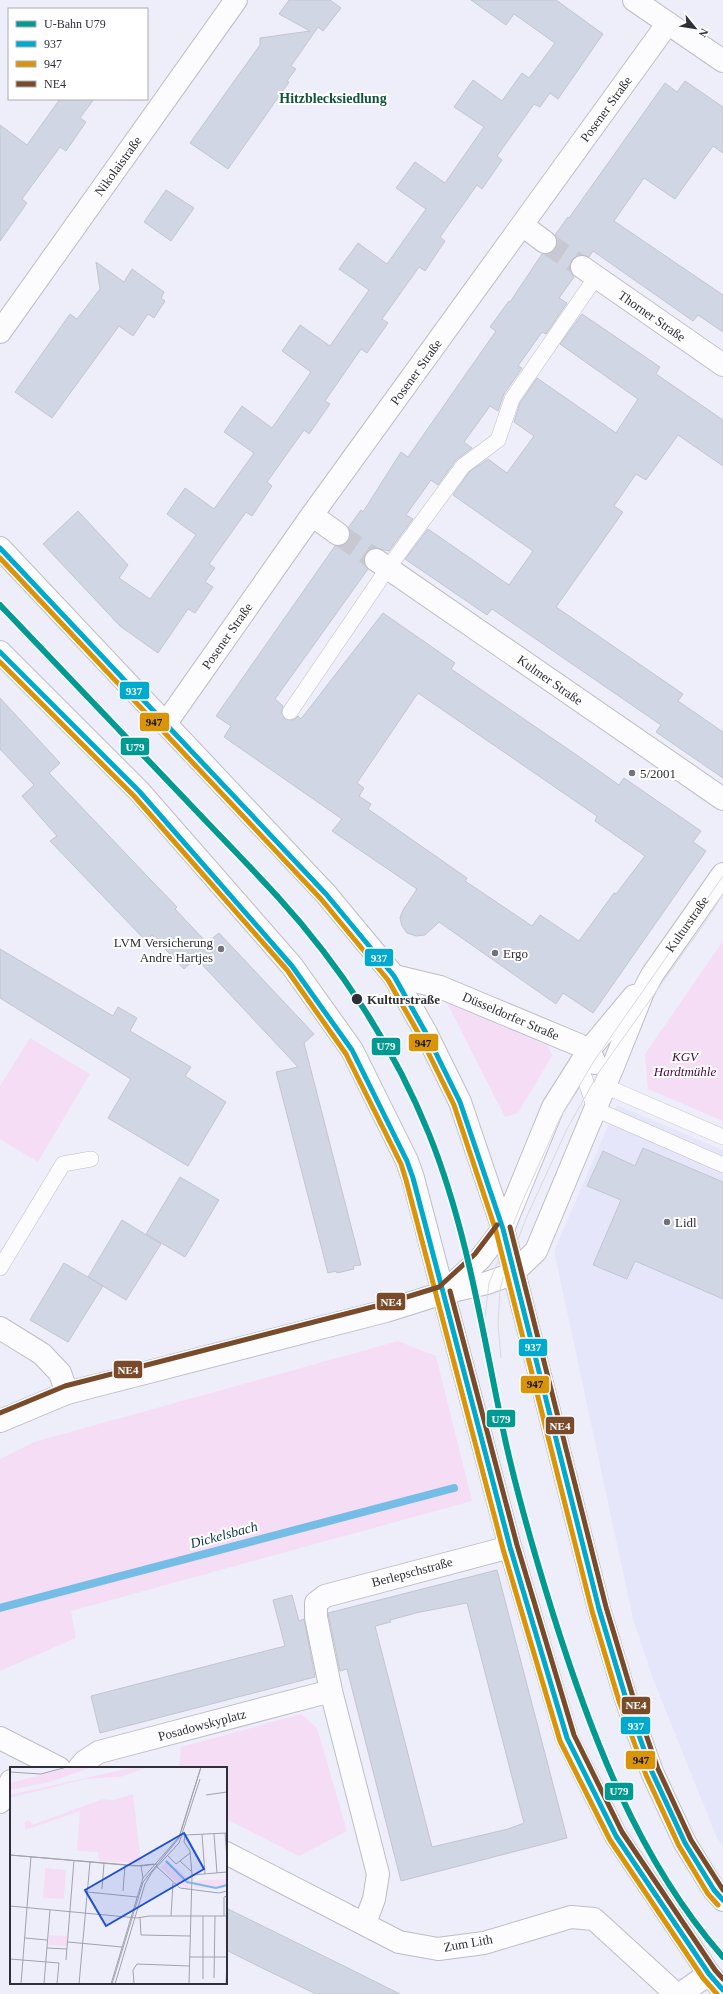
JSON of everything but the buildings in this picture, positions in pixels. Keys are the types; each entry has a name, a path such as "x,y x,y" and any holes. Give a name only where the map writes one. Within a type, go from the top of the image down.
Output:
{"street":[{"name":"Nikolaistraße","path":"0,332 236,0"},
{"path":"634,0 723,61"},
{"name":"Posener Straße","path":"166,723 312,515 668,23"},
{"path":"522,225 545,242"},
{"name":"Thorner Straße","path":"589,272 723,365"},
{"path":"312,515 338,534"},
{"path":"0,548 326,894 394,976 426,1033 460,1102 503,1229 512,1274 599,1609 626,1699 652,1772 685,1843 714,1890 723,1900"},
{"name":"Kulmer Straße","path":"382,564 723,799"},
{"path":"0,652 139,790 292,966 352,1050 409,1167 510,1547 567,1738 616,1836 716,1982 680,1994"},
{"name":"Kulturstraße","path":"443,1293 480,1259 503,1229 553,1108 584,1057 647,984 723,874"},
{"name":"Düsseldorfer Straße","path":"394,976 440,987 584,1057"},
{"name":"Kulturstraße","path":"512,1274 536,1251 647,984"},
{"path":"584,1057 605,1086"},
{"path":"0,1422 67,1393 386,1311 443,1293 487,1284 512,1274"},
{"path":"0,1328 42,1354 60,1373 67,1393"},
{"name":"Berlepschstraße","path":"331,1691 316,1617 316,1603 326,1596 510,1547"},
{"path":"331,1691 378,1874 374,1900 365,1923"},
{"name":"Posadowskyplatz","path":"80,1767 85,1761 100,1752 331,1691"},
{"path":"0,1738 22,1760 54,1767"},
{"path":"0,1802 10,1783"},
{"name":"Zum Lith","path":"227,1854 365,1923 399,1942 438,1949 484,1943 571,1917 594,1920 655,1973 676,1994"}],"lane":[{"path":"290,712 382,564 463,466 498,440 512,399 589,272"},
{"path":"584,1057 588,1092 595,1109 723,1165"},
{"path":"605,1086 723,1137"},
{"path":"0,1268 63,1164 91,1159"}],"shaded area":[{"path":"617,1105 723,1150 723,1846 717,1838 653,1679 633,1619 554,1251"}],"green space":[{"name":"KGV Hardtmühle","path":"723,941 723,1121 648,1089 645,1054"},
{"path":"447,1003 548,1046 552,1056 518,1113 505,1117"},
{"path":"30,1038 90,1074 38,1162 0,1139 0,1086"},
{"path":"398,1341 436,1356 472,1501 71,1611 76,1638 0,1671 0,1459 34,1442"},
{"path":"301,1714 317,1728 347,1831 299,1856 227,1820 227,1767 179,1767 181,1747"}],"waterway":[{"name":"Dickelsbach","path":"0,1608 454,1488"}],"tunnel":[{"path":"545,242 582,267"},
{"path":"338,534 376,560"}],"tram line":[{"path":"487,1353 485,1317 489,1283 523,1200 560,1118 594,1061 723,876"},
{"path":"501,1358 498,1324 500,1290 503,1278 527,1216 567,1129 599,1072 706,921 723,894"}],"metro line":[{"name":"U79","path":"0,605 254,871 300,922 344,979 364,1008 399,1070 429,1134 443,1171 454,1208 482,1323 505,1439 521,1505 553,1614 584,1705 620,1794 642,1838 666,1880 693,1919 723,1957"}],"transit line":[{"name":"937","path":"0,548 326,894 394,976 426,1033 460,1102 503,1229 599,1609 626,1699 652,1772 685,1843 714,1890 723,1900"},
{"name":"947","path":"0,558 321,899 388,980 420,1036 454,1105 496,1231 592,1611 619,1701 646,1775 679,1846 708,1894 718,1905"},
{"name":"937","path":"0,652 139,791 292,966 352,1050 407,1161 413,1178 510,1547 567,1738 616,1836 709,1974 723,1990"},
{"name":"947","path":"0,662 134,796 287,970 346,1054 401,1164 406,1180 503,1549 560,1741 610,1840 703,1978 717,1994"},
{"name":"NE4","path":"0,1413 65,1386 384,1304 439,1287 475,1254 497,1225"},
{"name":"NE4","path":"510,1227 606,1607 633,1697 658,1769 691,1840 723,1890"},
{"name":"NE4","path":"450,1291 517,1545 574,1735 622,1832 715,1970 723,1979"}],"place":[{"name":"5/2001","path":"632,773"},
{"name":"LVM Versicherung Andre Hartjes","path":"221,949"},
{"name":"Ergo","path":"495,953"},
{"name":"Kulturstraße","path":"357,999"},
{"name":"Lidl","path":"667,1222"}],"district":[{"name":"Hitzblecksiedlung","path":"333,98"}]}
